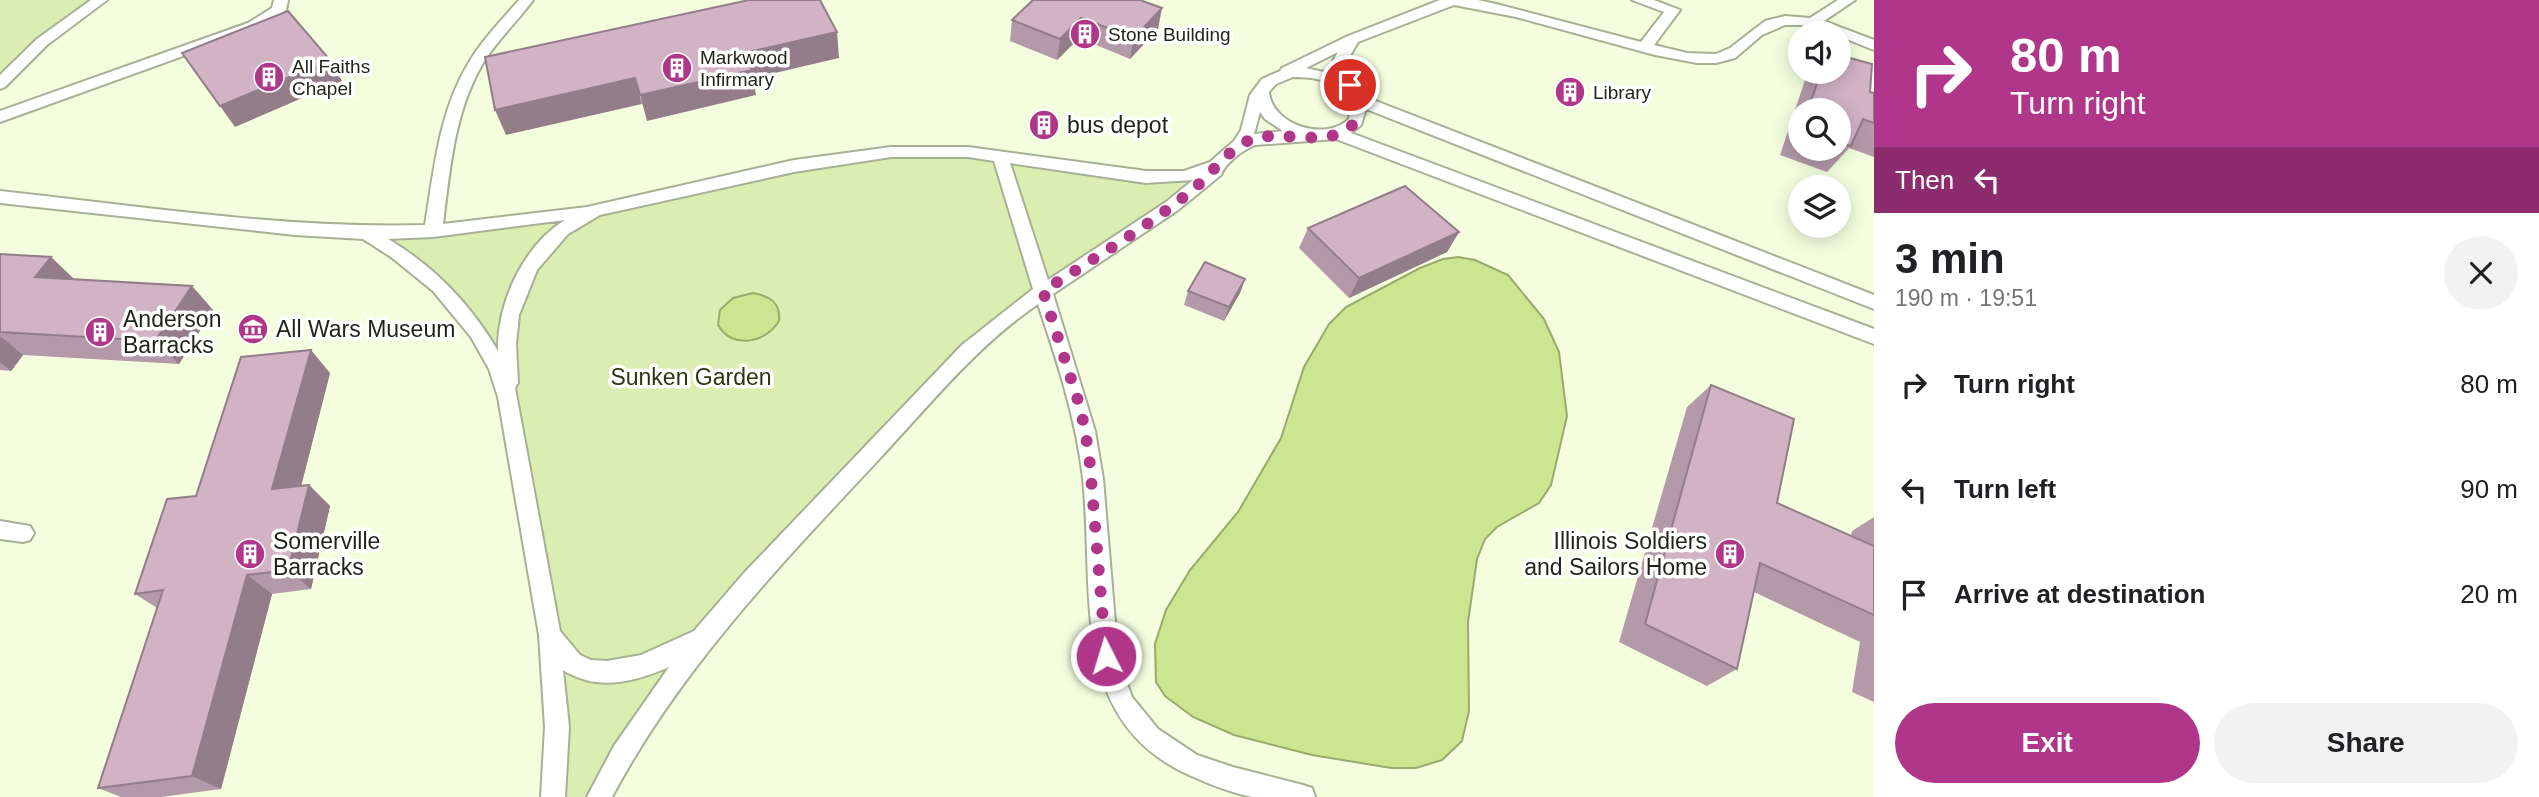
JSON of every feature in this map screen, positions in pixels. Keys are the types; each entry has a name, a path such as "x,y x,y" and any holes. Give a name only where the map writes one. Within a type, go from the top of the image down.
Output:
{"lane":[{"path":"0,84 42,42 100,0"},
{"path":"0,117 253,26 279,10 281,0"},
{"path":"433,231 450,122 461,90 485,51 526,0"},
{"path":"1788,23 1771,24 1759,30 1738,51 1719,59 1689,57 1509,11 1453,0 1353,39 1272,79 1261,91 1260,102 1265,112 1275,121 1305,134 1337,134 1874,337"},
{"path":"1488,0 1509,11"},
{"path":"1639,0 1675,5 1645,47"},
{"path":"1815,21 1848,0"},
{"path":"1851,36 1874,45"},
{"path":"0,197 295,229 366,233 433,231 595,210 794,166 859,155 928,151 1000,155 1162,178 1196,174 1216,166 1235,150 1265,136 1318,137 1337,134 1350,128 1358,120 1360,110 1340,61 1353,39"},
{"path":"598,797 622,754 702,639 752,580 969,350 1020,307 1172,206 1235,150 1249,130 1255,99 1272,79 1306,72 1322,75 1337,81 1357,99 1443,135 1874,302"},
{"path":"1000,155 1081,410 1089,454 1106,656 1116,692 1133,719 1167,752 1198,769 1303,797"},
{"path":"553,797 557,727 549,633 508,397 506,344 510,315 528,268 562,230 595,210"},
{"path":"366,233 397,252 439,286 477,332 498,368 508,397"},
{"path":"0,530 23,533"},
{"path":"549,633 569,661 579,668 593,671 625,670 657,662 702,639"}],"green space":[{"path":"0,0 100,0 0,84"},
{"name":"Sunken Garden","path":"928,151 1146,177 1196,174 1194,190 1020,307 752,580 599,797 553,797 557,727 498,368 439,286 366,233 518,222 794,166"}],"shaded area":[{"path":"1458,257 1475,260 1508,275 1544,319 1559,352 1567,416 1551,485 1539,503 1497,527 1485,539 1477,559 1468,622 1469,711 1462,741 1442,760 1416,768 1391,768 1312,755 1234,735 1193,717 1165,696 1156,682 1155,644 1166,610 1190,570 1238,512 1281,438 1304,367 1329,324 1346,307 1420,268 1443,259"},
{"path":"753,293 773,301 778,309 779,321 773,329 758,339 740,341 724,333 718,325 720,310 733,298"}],"building":[{"path":"749,0 820,0 837,32 744,53 752,70 640,95 635,78 495,110 485,57"},
{"path":"1033,0 1140,0 1162,8 1134,38 1081,18 1060,39 1012,20"},
{"path":"288,11 330,60 220,106 182,53"},
{"path":"1851,58 1872,64 1870,92 1874,93 1874,123 1863,119 1851,146 1851,98 1812,98 1817,84 1851,84"},
{"path":"1405,186 1459,232 1359,278 1308,228"},
{"path":"0,254 51,257 35,277 192,286 155,341 0,332"},
{"path":"1205,262 1245,279 1229,307 1188,291"},
{"name":"Somerville Barracks","path":"311,350 272,489 309,485 288,570 247,575 192,776 98,788 163,590 135,594 167,499 196,496 241,357"},
{"name":"Illinois Soldiers and Sailors Home","path":"1711,385 1794,419 1777,503 1874,546 1874,615 1760,563 1737,669 1645,624"}],"place":[{"name":"Stone Building","path":"1085,34"},
{"name":"Markwood Infirmary","path":"677,68"},
{"name":"All Faiths Chapel","path":"269,77"},
{"name":"Library","path":"1570,92"},
{"name":"bus depot","path":"1044,125"},
{"name":"All Wars Museum","path":"253,329"},
{"name":"Anderson Barracks","path":"100,332"},
{"name":"Somerville Barracks","path":"250,554"},
{"name":"Illinois Soldiers and Sailors Home","path":"1730,554"}],"route":[{"path":"1106,656 1089,454 1081,410 1043,291 1147,224 1194,190 1240,145 1251,139 1265,136 1318,137 1337,134 1350,128 1358,120 1360,110 1350,85"}]}
